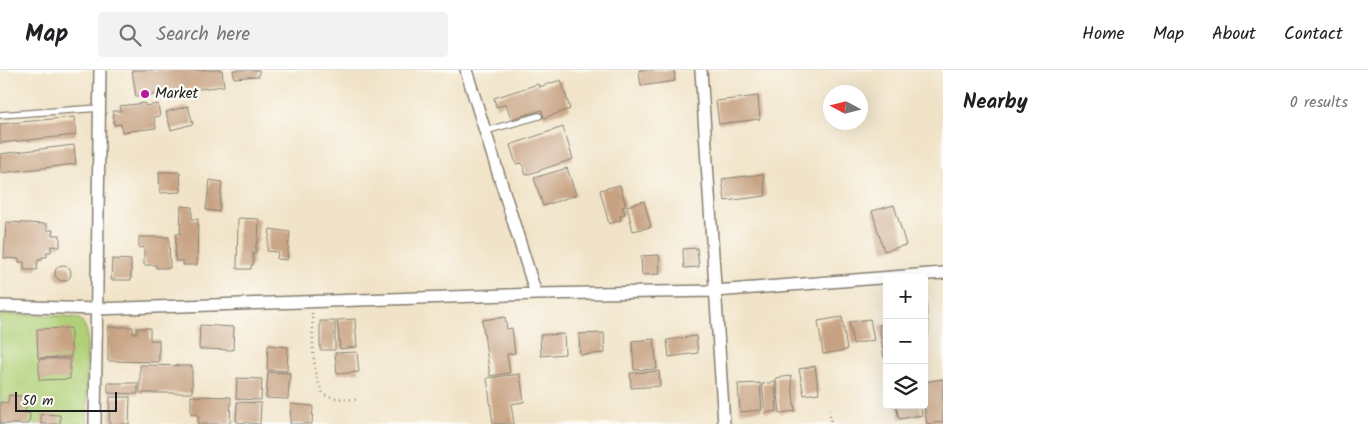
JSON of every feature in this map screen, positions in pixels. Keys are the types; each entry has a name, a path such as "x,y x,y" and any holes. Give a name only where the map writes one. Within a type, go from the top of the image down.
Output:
{"street":[{"path":"94,424 100,70"},
{"path":"466,70 536,294"},
{"path":"700,70 724,424"},
{"path":"0,306 96,309 536,294 716,291 943,273"}],"lane":[{"path":"0,115 100,108"},
{"path":"485,131 539,116"}],"path":[{"path":"312,301 315,370 318,384 324,395 358,400"},
{"path":"829,410 831,424"}],"green space":[{"path":"0,314 65,316 79,319 82,322 87,332 87,424 0,424"}],"building":[{"name":"Market","path":"132,70 222,70 224,86 136,97"},
{"path":"233,70 259,70 259,76 234,78"},
{"path":"639,70 674,70 675,81 641,86"},
{"path":"561,80 570,109 544,118 542,110 511,119 506,104 496,107 494,98 538,84 539,87"},
{"path":"758,96 760,119 719,124 716,101"},
{"path":"145,103 145,106 158,104 160,116 154,117 156,128 122,132 121,124 114,125 113,111 121,111 120,106"},
{"path":"188,106 193,124 171,130 166,112"},
{"path":"74,117 76,135 0,143 0,124"},
{"path":"563,127 573,159 526,175 522,163 516,164 510,145"},
{"path":"74,145 76,164 1,173 0,154"},
{"path":"567,168 576,195 543,206 534,178"},
{"path":"159,172 180,172 181,192 160,193"},
{"path":"763,174 766,196 725,201 722,179"},
{"path":"210,180 222,182 219,212 206,210"},
{"path":"620,185 626,206 622,207 625,214 620,216 621,220 609,224 600,190"},
{"path":"644,201 651,227 633,231 627,206"},
{"path":"894,205 906,245 884,251 872,211"},
{"path":"181,206 192,207 192,219 198,219 197,265 183,265 183,261 175,261 176,234 180,234"},
{"path":"238,218 259,219 258,243 256,243 256,253 253,253 251,269 237,269"},
{"path":"6,222 47,224 47,230 53,230 52,235 60,235 60,247 51,246 51,252 47,252 47,257 42,257 42,260 38,260 37,270 24,270 24,262 19,262 19,259 4,258"},
{"path":"270,229 290,232 287,260 277,259 278,252 267,251"},
{"path":"139,237 169,237 170,268 156,268 156,265 144,265 144,247 139,248"},
{"path":"697,248 699,267 684,268 683,249"},
{"path":"659,255 660,274 642,275 641,256"},
{"path":"112,259 131,260 131,280 111,280"},
{"path":"63,265 69,267 71,273 69,279 63,281 57,279 55,273 57,267"},
{"path":"505,317 507,329 512,328 515,353 507,354 510,373 490,376 482,320"},
{"path":"842,317 847,350 823,354 818,321"},
{"path":"355,319 357,347 340,349 337,320"},
{"path":"870,319 874,340 853,344 849,322"},
{"path":"320,321 335,321 335,350 320,350"},
{"path":"883,324 883,351 879,325"},
{"path":"200,325 234,327 233,350 199,349"},
{"path":"108,327 133,327 133,333 137,333 137,328 150,328 150,340 159,340 159,362 108,361"},
{"path":"71,328 71,357 38,358 37,329"},
{"path":"604,333 605,353 580,355 579,334"},
{"path":"564,334 565,354 541,356 540,335"},
{"path":"696,336 698,353 669,357 667,340"},
{"path":"654,339 657,369 634,370 632,341"},
{"path":"268,345 288,347 287,371 267,370"},
{"path":"357,352 359,372 337,374 335,353"},
{"path":"39,359 70,359 70,379 39,380"},
{"path":"140,365 192,366 192,393 140,393"},
{"path":"815,366 819,393 804,395 799,369"},
{"path":"659,371 660,386 631,388 630,373"},
{"path":"268,372 290,373 288,399 266,398"},
{"path":"520,374 524,402 511,404 514,424 493,424 487,378"},
{"path":"791,376 795,411 780,413 776,378"},
{"path":"237,378 262,379 261,400 236,399"},
{"path":"943,379 943,422 927,424 924,409 928,409 928,381"},
{"path":"775,382 777,411 765,413 762,384"},
{"path":"108,383 138,383 138,394 108,393"},
{"path":"760,383 762,410 740,412 738,384"},
{"path":"9,395 27,397 25,413 30,413 29,424 0,424 0,402 8,403"},
{"path":"191,396 231,397 230,424 198,424 198,415 191,414"},
{"path":"110,397 130,397 129,424 109,424"},
{"path":"237,402 261,403 260,424 236,422"},
{"path":"291,404 313,406 312,424 290,424"},
{"path":"897,409 921,409 922,415 899,419"},
{"path":"41,414 60,415 60,424 41,424"}],"place":[{"name":"Market","path":"145,94"}]}
